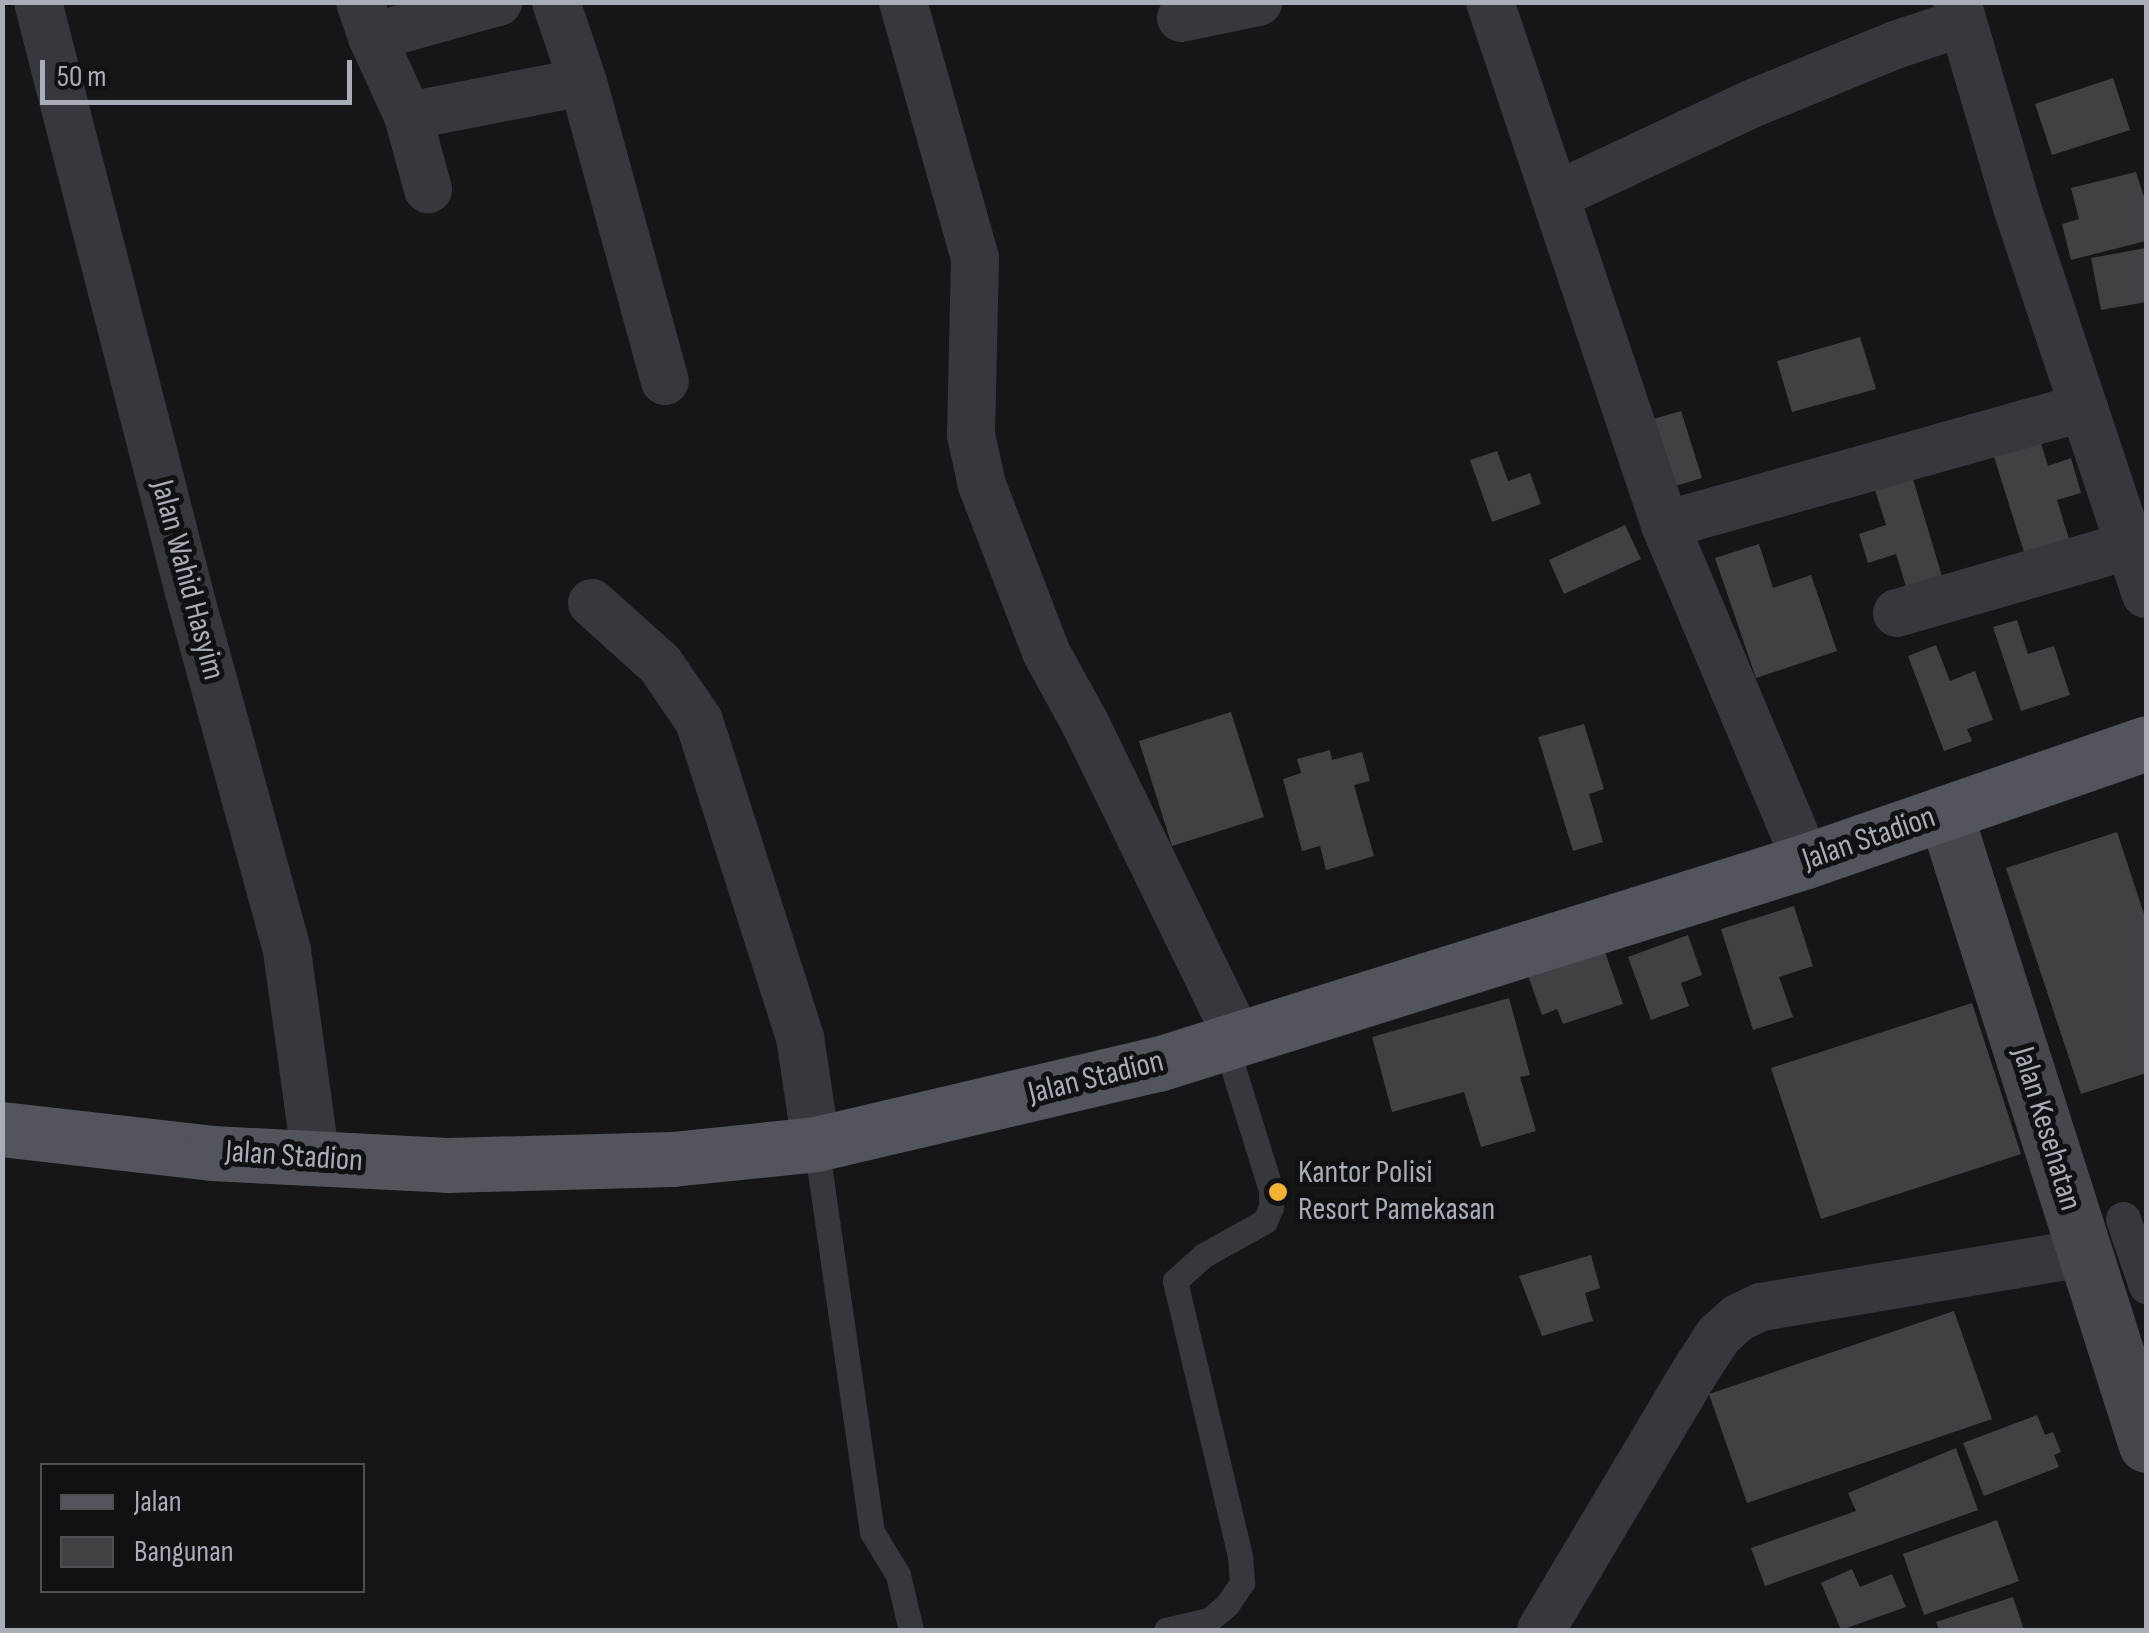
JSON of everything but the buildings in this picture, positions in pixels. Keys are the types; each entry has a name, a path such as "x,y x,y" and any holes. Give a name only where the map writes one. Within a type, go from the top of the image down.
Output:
{"main road":[{"name":"Jalan Stadion","path":"2,1129 316,1161 448,1165 672,1159 816,1144 1158,1064 1806,861 2146,744"},
{"name":"Jalan Kesehatan","path":"1945,813 2085,1216 2142,1418"}],"street":[{"name":"Jalan Wahid Hasyim","path":"38,2 184,574 287,951 316,1161"},
{"path":"428,189 408,116 366,20 498,2"},
{"path":"556,2 583,82 665,381"},
{"path":"903,2 975,258 972,434 982,486 1046,652 1086,723 1231,1040"},
{"path":"1181,18 1258,2"},
{"path":"1490,2 1665,525 1806,861"},
{"path":"1555,196 1959,13 2146,594"},
{"path":"408,116 583,82"},
{"path":"1665,525 2084,407"},
{"path":"1897,613 2128,546"},
{"path":"592,603 660,664 699,722 800,1036 816,1144"},
{"path":"1541,1630 1698,1367 1719,1334 1738,1318 1761,1307 2085,1216 2146,1286"}],"lane":[{"path":"1166,1630 1209,1625 1242,1583 1240,1556 1175,1282 1204,1255 1264,1221 1272,1207 1271,1190 1231,1040"},
{"path":"816,1144 872,1532 898,1576 911,1630"}],"place":[{"name":"Kantor Polisi Resort Pamekasan","path":"1278,1192"}]}
